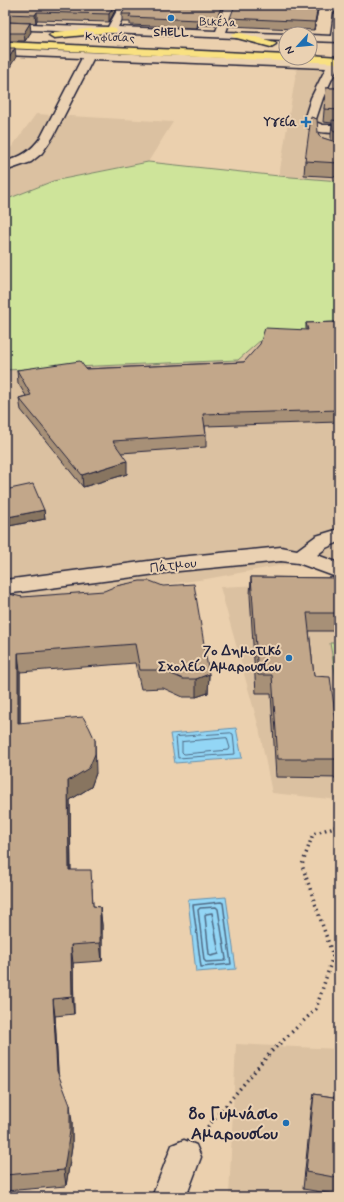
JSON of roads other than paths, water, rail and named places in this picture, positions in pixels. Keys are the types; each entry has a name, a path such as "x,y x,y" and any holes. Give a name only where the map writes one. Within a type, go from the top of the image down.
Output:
{"main road":[{"path":"54,35 114,27"},
{"name":"Κηφισίας","path":"5,33 278,44"},
{"path":"237,35 271,44"},
{"path":"318,45 338,42"},
{"name":"Κηφισίας","path":"5,46 278,58"},
{"path":"318,61 337,63"}],"street":[{"path":"114,27 125,5"},
{"path":"220,35 231,5"},
{"path":"318,39 338,42 339,14"},
{"path":"114,27 147,24 204,27 206,34"},
{"path":"136,31 147,24"},
{"name":"Βικέλα","path":"5,26 114,27 136,31 278,37"},
{"path":"5,52 337,63 317,98 309,123 323,135 339,129"},
{"path":"5,167 26,159 38,150 47,137 89,55"},
{"path":"302,557 314,545 324,539 339,535"},
{"name":"Πάτμου","path":"5,588 187,563 281,554 302,557 339,571"},
{"path":"169,1197 184,1157"}],"water":[{"path":"236,728 242,758 175,763 170,734"},
{"path":"226,897 236,969 196,972 188,900"}],"place":[{"name":"SHELL","path":"171,18"},
{"name":"Υγεία","path":"306,122"},
{"name":"7ο Δημοτικό Σχολείο Αμαρουσίου","path":"289,658"},
{"name":"8ο Γυμνάσιο Αμαρουσίου","path":"286,1123"}]}
